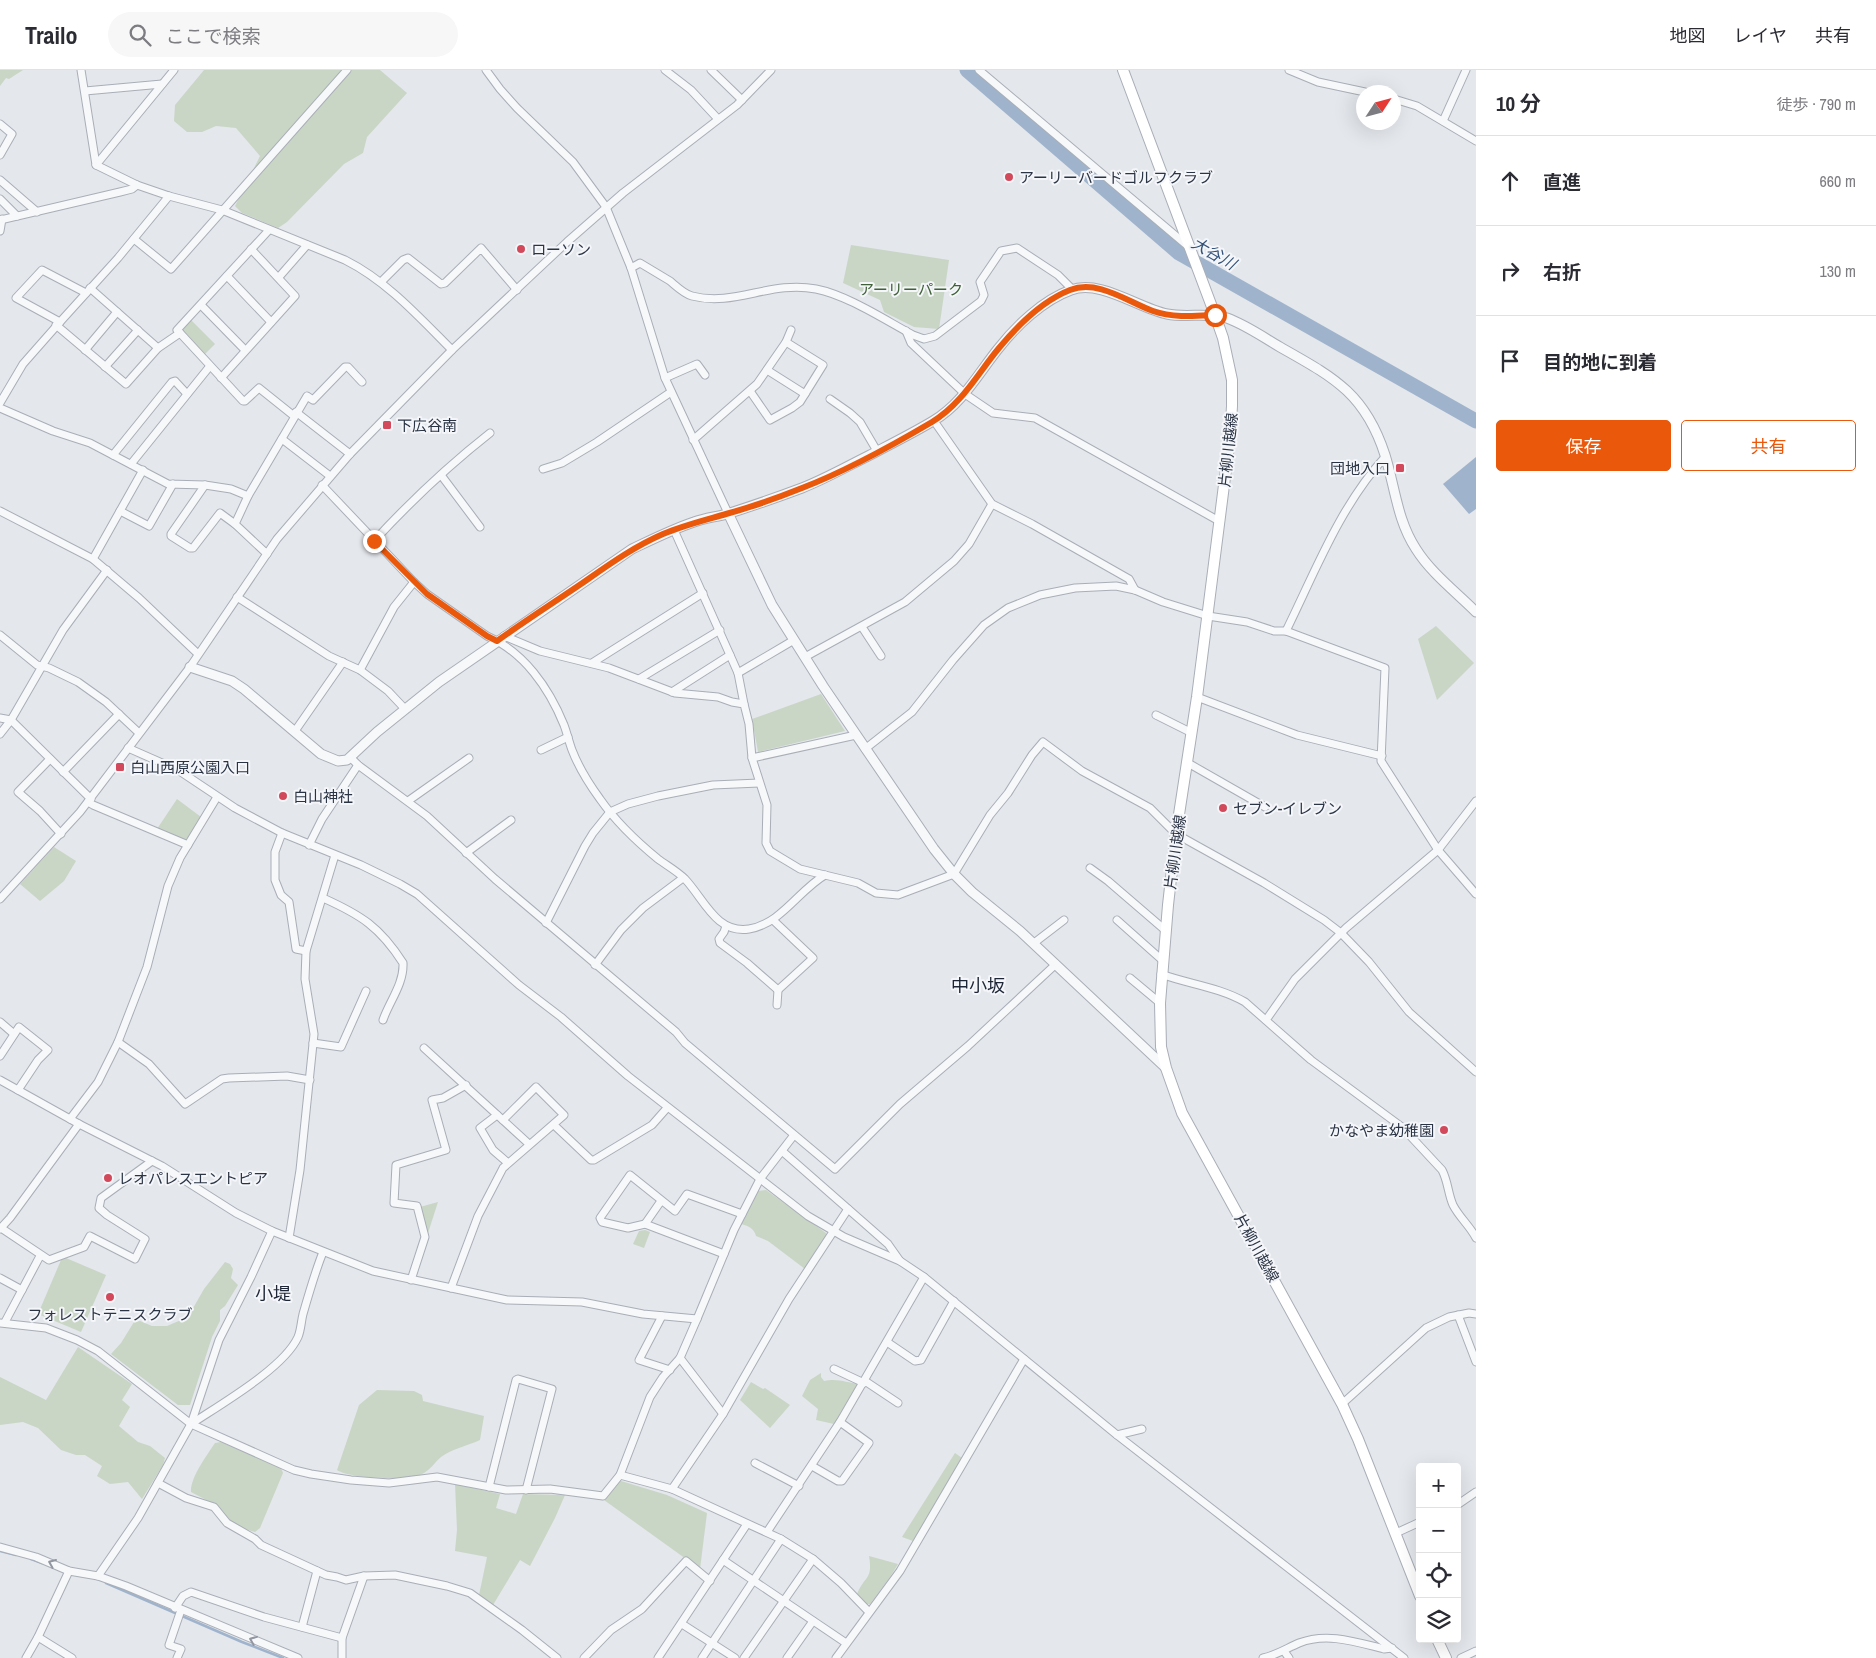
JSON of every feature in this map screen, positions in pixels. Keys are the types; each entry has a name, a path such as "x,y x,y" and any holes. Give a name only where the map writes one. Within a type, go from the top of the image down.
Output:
{"main road":[{"name":"片柳川越線","path":"1123,70 1215,315 1232,380 1230,438 1198,697 1176,834 1165,930 1160,1003 1161,1047 1174,1092 1193,1134 1309,1341 1342,1404 1358,1439 1416,1586"},
{"path":"1439,1643 1446,1658"}],"street":[{"path":"81,70 86,91 96,165"},
{"path":"96,165 174,70"},
{"path":"134,240 171,269 347,70"},
{"path":"486,70 517,108 573,162 606,207 631,268 665,378 693,440 772,605 856,735 934,849 954,874 972,892 1056,964 1166,1068"},
{"path":"665,70 691,90 718,119"},
{"path":"711,70 742,100"},
{"path":"0,899 90,800 190,667 267,554 322,485 350,454 452,350 606,207 742,100 770,70"},
{"path":"979,70 1190,249"},
{"path":"1289,70 1318,82 1356,90"},
{"path":"1443,121 1466,70"},
{"path":"86,91 162,84"},
{"path":"1401,101 1417,106 1476,140"},
{"path":"0,124 12,134 0,155"},
{"path":"96,165 169,196 222,210 362,268 381,282 452,350"},
{"path":"0,180 37,212"},
{"path":"0,231 1,220 132,189 137,184"},
{"path":"0,402 23,364 134,240 169,196"},
{"path":"0,199 17,216"},
{"path":"269,230 177,330 242,401 245,401 259,388 350,454"},
{"path":"279,277 307,245"},
{"path":"381,282 403,260 408,258 441,284 445,283 481,248 517,290"},
{"path":"631,268 640,264 689,295 713,300 728,299 774,288 795,286 817,289 834,294 924,339 935,336 981,301 984,295 980,282 1001,251 1017,248 1058,275 1072,289"},
{"path":"221,378 295,296 251,249"},
{"path":"158,348 117,312 88,290 42,270 16,298 58,324 85,350 126,384 158,348 180,333"},
{"path":"227,276 270,322"},
{"path":"190,667 232,681 321,754 344,761 351,758 366,742 439,682 632,549 695,522 803,488 934,421 965,394 999,348 1021,323 1044,305 1072,289 1085,287 1099,289 1153,311 1170,315 1188,317 1215,315 1235,321 1334,378 1355,398 1370,419 1385,457 1399,511 1408,535 1416,549 1425,562 1476,612"},
{"path":"201,304 245,350"},
{"path":"85,350 117,312"},
{"path":"105,367 138,330"},
{"path":"693,440 716,418 750,391 767,370 792,330"},
{"path":"906,331 911,343 965,394 993,412 1035,418 1219,521"},
{"path":"750,391 770,420 800,402 823,365 786,342"},
{"path":"665,378 697,364 705,375"},
{"path":"131,464 210,366"},
{"path":"235,524 248,496 307,396 313,400 344,367 348,368 362,382"},
{"path":"767,370 805,394"},
{"path":"114,455 172,382 175,381 188,394"},
{"path":"543,469 562,463 597,442 671,392"},
{"path":"830,400 860,422 877,451"},
{"path":"0,408 53,431 86,441 168,484 204,485 231,489 248,496"},
{"path":"934,421 992,504 1032,524 1129,579 1135,590"},
{"path":"374,541 440,475 490,433"},
{"path":"282,439 330,476"},
{"path":"1286,631 1334,532 1349,507 1385,457"},
{"path":"93,558 143,470"},
{"path":"440,475 480,527"},
{"path":"120,511 149,526 174,484"},
{"path":"204,485 171,534 172,536 193,548 220,513 235,524 267,554"},
{"path":"322,485 414,582 427,594 479,631 554,656 592,663 672,692 718,697 744,704"},
{"path":"805,657 905,602 954,561 969,544 992,504"},
{"path":"0,511 93,558 198,654"},
{"path":"674,530 738,673 749,724 752,758 767,805 766,843 770,851 800,869 858,883 876,893 898,895 954,874 990,815 1008,793 1032,755 1043,742 1082,771 1150,808 1176,834 1264,883 1324,920 1341,933 1368,962 1409,1012 1476,1072"},
{"path":"0,734 11,720 63,630 107,570"},
{"path":"360,670 394,607 414,582"},
{"path":"866,749 912,712 953,660 984,625 1008,608 1040,595 1075,588 1116,586 1135,590 1163,602 1208,616 1247,622 1274,631 1286,631 1385,668 1381,761 1383,766 1438,850 1476,894"},
{"path":"592,663 703,592"},
{"path":"237,597 329,656 360,670 388,691 405,709"},
{"path":"862,627 881,656"},
{"path":"639,679 720,630"},
{"path":"0,635 26,658 78,682 106,702 139,733"},
{"path":"501,638 537,676 555,705 572,751 584,776 610,812 632,837 683,878 712,915 726,926 749,929 773,920 825,875"},
{"path":"738,673 794,640"},
{"path":"672,692 730,655"},
{"path":"295,731 343,662"},
{"path":"1198,697 1297,735 1382,756"},
{"path":"63,772 119,714"},
{"path":"1156,715 1192,733"},
{"path":"0,718 11,720 94,806 188,845"},
{"path":"752,758 856,735"},
{"path":"541,750 568,737"},
{"path":"128,748 178,770 235,808 282,833 382,875 417,894 519,985 562,1017 590,1045 668,1108 808,1216 844,1237 900,1261 924,1277 1118,1435 1404,1658"},
{"path":"351,758 427,816 546,923 835,1169 900,1104 968,1046 1056,964"},
{"path":"408,801 468,758"},
{"path":"50,759 18,792 40,811 61,834"},
{"path":"1188,763 1265,807"},
{"path":"309,845 322,819 358,765"},
{"path":"546,923 585,846 610,812 638,800 713,785 759,783"},
{"path":"70,1119 98,1082 118,1042 147,966 168,886 188,845 218,797"},
{"path":"1266,1020 1295,980 1341,933 1438,850 1476,801"},
{"path":"466,853 511,820"},
{"path":"282,833 275,852 275,880 281,895 289,902 296,949 306,951"},
{"path":"289,1238 300,1170 314,1034 305,980 306,951 335,855"},
{"path":"1090,868 1165,930"},
{"path":"595,965 621,930 644,908 683,878"},
{"path":"323,898 354,912 378,929 403,963 397,991 387,1007 382,1020"},
{"path":"773,920 813,958 778,990 777,1005"},
{"path":"1034,944 1064,920"},
{"path":"1117,920 1162,960"},
{"path":"726,926 719,939 720,943 778,990"},
{"path":"1161,974 1186,983 1234,995 1245,1002 1311,1060 1402,1127 1442,1170 1453,1204 1476,1238"},
{"path":"1130,978 1160,1003"},
{"path":"313,1043 341,1047 366,991"},
{"path":"0,1022 14,1034"},
{"path":"0,1056 19,1027 48,1050 38,1060 18,1090"},
{"path":"118,1042 149,1064 184,1104 222,1079 287,1076 310,1080"},
{"path":"424,1048 529,1144"},
{"path":"0,1080 79,1124 152,1161 236,1213 272,1231 373,1271 507,1300 582,1302 662,1316 697,1319"},
{"path":"411,1280 425,1237 417,1206 394,1203 396,1165 446,1150 432,1100 443,1098 466,1085"},
{"path":"451,1288 478,1216 498,1175 508,1163 529,1144 554,1126 564,1115 536,1087 500,1117 480,1128 493,1150 508,1163"},
{"path":"554,1126 590,1160 594,1160 652,1124 668,1108"},
{"path":"79,1124 0,1228 40,1256 49,1260 84,1247 90,1236 135,1259 145,1239 99,1208 101,1198 152,1161"},
{"path":"40,1256 2,1322 53,1330 98,1351 191,1424 278,1463 312,1474 389,1483 437,1476 489,1487 550,1490 603,1496 620,1475 650,1397 680,1358 724,1254 760,1179 794,1135"},
{"path":"782,1151 888,1244 900,1261"},
{"path":"724,1254 645,1224 628,1228 602,1222 600,1218 630,1175 675,1211 687,1194 742,1214"},
{"path":"645,1224 661,1201"},
{"path":"672,1490 723,1414 789,1299 848,1209"},
{"path":"98,1576 138,1518 191,1424 219,1340 272,1231"},
{"path":"191,1424 258,1378 283,1358 293,1346 299,1334 309,1294 323,1252"},
{"path":"768,1532 865,1382 924,1277"},
{"path":"0,1278 22,1290"},
{"path":"887,1342 915,1361 921,1360 954,1301"},
{"path":"1342,1404 1426,1328 1442,1319 1458,1315 1476,1314"},
{"path":"1458,1315 1476,1362"},
{"path":"662,1316 639,1360 670,1370"},
{"path":"680,1358 723,1414"},
{"path":"836,1658 900,1571 1024,1358"},
{"path":"834,1369 865,1382 898,1403"},
{"path":"489,1487 509,1406 516,1380 518,1379 552,1389 526,1490"},
{"path":"812,1466 838,1481 842,1481 869,1443 840,1422"},
{"path":"1118,1435 1142,1429"},
{"path":"755,1463 799,1486"},
{"path":"620,1475 672,1490 781,1539 813,1559 841,1582 869,1612"},
{"path":"158,1483 186,1498 214,1507 227,1523 255,1539 261,1545 317,1571 346,1580 364,1576 395,1575 470,1593 557,1658"},
{"path":"1461,1502 1476,1492"},
{"path":"658,1658 747,1524"},
{"path":"1396,1533 1416,1524"},
{"path":"702,1658 781,1539"},
{"path":"0,1547 36,1556 69,1571 98,1576 298,1658"},
{"path":"744,1658 813,1559"},
{"path":"723,1560 846,1643"},
{"path":"584,1658 611,1630 642,1609 686,1562 710,1581"},
{"path":"26,1658 69,1571"},
{"path":"302,1627 317,1571"},
{"path":"342,1658 342,1638 364,1576"},
{"path":"178,1658 181,1649 169,1645 183,1596 191,1592 232,1607 342,1638"},
{"path":"787,1658 814,1621"},
{"path":"682,1624 735,1658"},
{"path":"38,1637 72,1658"},
{"path":"1263,1658 1315,1638 1332,1638 1384,1649 1392,1648"},
{"path":"1284,1651 1289,1658"},
{"path":"1462,1658 1476,1651"}],"green space":[{"path":"0,70 23,70 9,79 6,78 0,86"},
{"path":"204,70 380,70 407,93 367,137 363,153 344,164 287,222 278,228 242,213 235,206 260,156 236,128 216,126 202,132 187,132 174,121 175,105"},
{"name":"アーリーパーク","path":"851,245 949,260 939,329 914,327 884,312 880,300 843,283"},
{"path":"191,320 215,344 205,354 181,330"},
{"path":"1436,626 1474,663 1437,700 1418,639"},
{"path":"821,694 845,731 758,752 752,719"},
{"path":"177,799 201,817 185,842 157,829"},
{"path":"54,847 76,861 64,881 40,901 20,884"},
{"path":"766,1190 826,1233 826,1239 805,1269 768,1241 756,1236 750,1228 741,1224 758,1191"},
{"path":"438,1202 428,1233 420,1207"},
{"path":"645,1230 650,1232 644,1248 633,1244 639,1231"},
{"path":"66,1258 106,1275 81,1332 38,1314 61,1260"},
{"path":"225,1262 230,1264 233,1269 231,1278 238,1285 225,1306 220,1310 220,1321 212,1337 190,1405 178,1405 111,1354 121,1343 134,1322 140,1321 152,1326 167,1326 188,1317 204,1289"},
{"path":"78,1347 132,1384 122,1400 130,1407 119,1426 138,1442 150,1446 165,1458 163,1465 142,1499 128,1482 110,1484 97,1476 102,1466 85,1455 76,1455 61,1450 38,1428 23,1422 0,1425 0,1377 46,1400"},
{"path":"821,1373 824,1381 838,1380 860,1384 834,1424 816,1420 818,1409 802,1396 810,1380"},
{"path":"751,1382 763,1389 765,1388 790,1405 770,1428 740,1400"},
{"path":"377,1390 414,1391 422,1395 423,1401 484,1416 480,1440 445,1454 424,1473 417,1476 395,1478 367,1477 337,1470 359,1405"},
{"path":"221,1442 281,1468 283,1473 260,1528 255,1532 241,1528 230,1520 216,1505 191,1492 193,1480 200,1467 215,1443"},
{"path":"955,1453 962,1458 913,1541 902,1537"},
{"path":"621,1481 667,1495 707,1513 700,1569 604,1500 618,1482"},
{"path":"455,1484 500,1494 496,1508 516,1514 523,1494 565,1495 530,1566 520,1560 493,1605 479,1595 487,1557 455,1551 457,1530"},
{"path":"869,1556 898,1564 870,1604 865,1604 857,1594 869,1574"}],"water":[{"path":"1476,457 1476,509 1469,514 1443,484"}],"waterway":[{"name":"大谷川","path":"967,70 1179,253 1476,421"},
{"path":"0,1551 16,1555"},
{"path":"31,1559 42,1563"},
{"path":"106,1583 283,1658"}],"place":[{"name":"アーリーバードゴルフクラブ","path":"1009,177"},
{"name":"ローソン","path":"521,249"},
{"name":"下広谷南","path":"387,425"},
{"name":"団地入口","path":"1400,468"},
{"name":"白山西原公園入口","path":"120,767"},
{"name":"白山神社","path":"283,796"},
{"name":"セブン-イレブン","path":"1223,808"},
{"name":"かなやま幼稚園","path":"1444,1130"},
{"name":"レオパレスエントピア","path":"108,1178"},
{"name":"フォレストテニスクラブ","path":"110,1297"}],"district":[{"name":"中小坂","path":"978,985"},
{"name":"小堤","path":"273,1293"}],"route":[{"path":"374,541 427,594 497,641 632,549 662,534 695,522 803,488 852,465 934,421 965,394 999,348 1021,323 1044,305 1072,289 1085,287 1099,289 1153,311 1170,315 1188,317 1215,315"}]}
